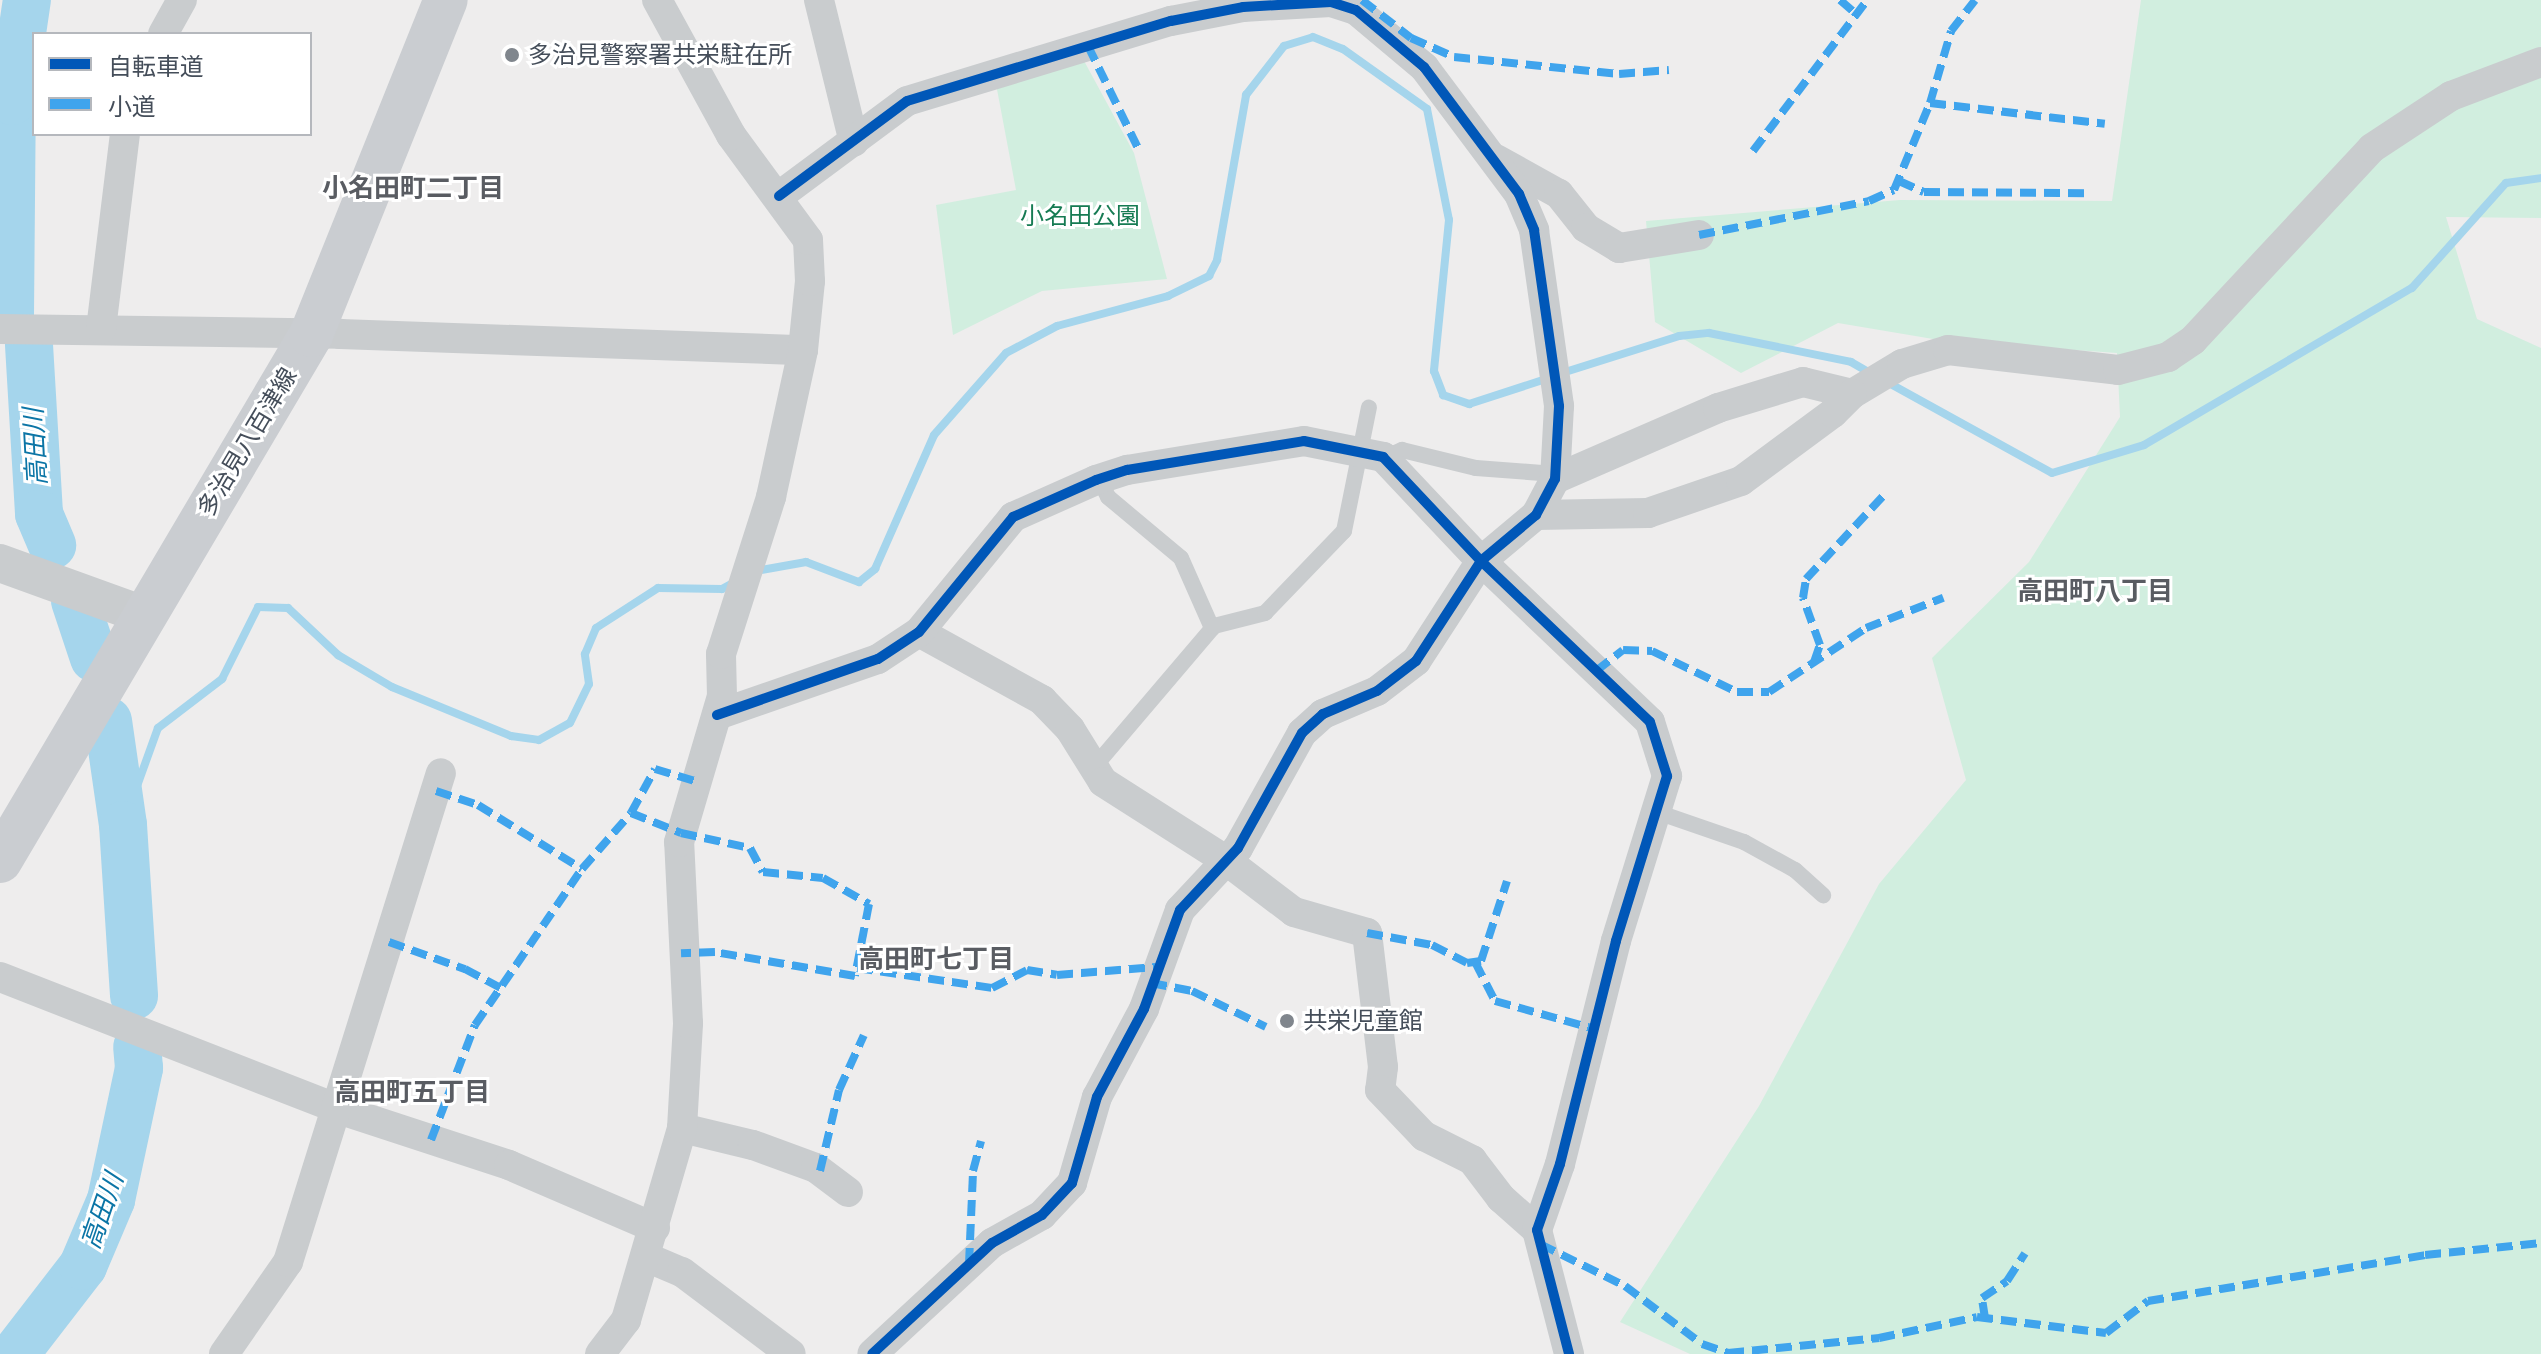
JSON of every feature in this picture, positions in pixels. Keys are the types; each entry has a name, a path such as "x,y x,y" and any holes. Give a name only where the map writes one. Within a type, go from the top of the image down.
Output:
{"main road":[{"name":"多治見八百津線","path":"0,861 311,335 446,0"}],"street":[{"path":"164,32 182,0"},
{"path":"600,1354 626,1320 682,1128 688,1023 679,842 717,715 721,654 771,497 803,350 808,240 779,196 731,135 657,0"},
{"path":"819,0 854,142"},
{"path":"779,196 907,101 1171,21 1243,7 1331,2 1356,10 1424,67 1495,159 1534,230 1557,394 1555,476 1536,515 1481,561 1416,661 1377,691 1323,714 1302,733 1227,861 1180,910 1144,1009 1097,1097 1072,1183 1042,1215 992,1243 872,1354"},
{"path":"1536,515 1648,513 1741,481 1833,413 1857,391 1896,368 1948,350 2118,370 2168,357 2193,340 2372,148 2451,96 2541,62"},
{"path":"101,329 125,136"},
{"path":"1495,159 1559,194 1586,228 1619,248 1699,235"},
{"path":"0,329 101,329 803,350"},
{"path":"1555,476 1718,408 1803,382 1857,391"},
{"path":"717,715 878,659 919,632 1013,517 1099,479 1304,441 1373,455 1650,722 1667,776 1616,941 1560,1164 1537,1230 1569,1354"},
{"path":"0,563 144,615"},
{"path":"919,632 1042,700 1095,766 1103,782 1227,861 1294,912 1367,933 1383,1067 1380,1090 1424,1136 1472,1160 1501,1198 1537,1230"},
{"path":"224,1354 288,1262 441,773"},
{"path":"0,977 338,1109 509,1165 655,1228"},
{"path":"682,1128 753,1145 816,1168 848,1192"},
{"path":"646,1257 682,1272 791,1354"}],"lane":[{"path":"1095,766 1212,628 1265,613 1344,531 1373,455 1369,407"},
{"path":"1373,455 1402,450 1476,468 1555,476"},
{"path":"1099,479 1108,497 1181,558 1212,628"},
{"path":"1657,812 1744,842 1795,870 1823,895"}],"green space":[{"path":"2141,0 2541,0 2541,218 2446,217 2477,319 2541,348 2541,1354 1690,1354 1620,1322 1759,1106 1879,884 1966,780 1932,658 2029,562 2120,417 2117,353 1945,341 1838,323 1741,373 1655,322 1646,221 1900,200 2112,201"},
{"name":"小名田公園","path":"1083,59 1134,153 1167,279 1042,291 953,335 936,205 1016,190 996,84"}],"waterway":[{"name":"高田川","path":"10,314 12,101 27,0"},
{"path":"756,571 806,562 859,582 875,569 934,435 1006,353 1057,326 1168,296 1209,276 1217,260 1246,95 1284,46 1313,37 1343,49 1427,109 1449,220 1434,371 1443,395 1469,404 1549,378"},
{"path":"1887,382 2052,473 2144,445 2412,288 2506,183 2541,178"},
{"path":"1562,373 1679,336 1709,333 1851,362 1872,374"},
{"name":"高田川","path":"29,345 39,514 52,545"},
{"path":"123,825 158,728 222,679 258,607 288,608 338,655 392,687 511,736 539,740 570,723 589,684 585,654 596,628 658,588 722,589 733,583"},
{"name":"高田川","path":"75,601 94,658"},
{"name":"高田川","path":"108,721 123,825 134,996"},
{"name":"高田川","path":"15,1354 83,1266 111,1200 139,1068 137,1047"}],"marked path":[{"path":"1362,0 1411,38 1454,57 1619,74 1669,70"},
{"path":"1840,0 1856,14"},
{"path":"1753,151 1867,0"},
{"path":"1699,235 1869,201 1894,190 1930,103 1951,31 1975,0"},
{"path":"1088,46 1138,148"},
{"path":"1930,103 2105,124"},
{"path":"1899,181 1924,192 2087,193"},
{"path":"1814,662 1820,645 1803,598 1806,579 1886,493"},
{"path":"1596,671 1623,650 1652,651 1737,692 1769,692 1866,628 1943,598"},
{"path":"436,791 478,805 582,869 631,813 655,769 695,781"},
{"path":"631,813 681,833 750,848 763,872 823,878 869,904 855,976 715,952 681,953"},
{"path":"431,1140 475,1025 582,869"},
{"path":"1367,933 1432,945 1467,963 1481,961 1507,881"},
{"path":"389,942 465,969 500,988"},
{"path":"1475,962 1495,1001 1598,1030"},
{"path":"857,968 992,988 1027,970 1057,975 1156,967"},
{"path":"1151,983 1192,991 1266,1027"},
{"path":"820,1171 839,1090 864,1035"},
{"path":"969,1264 973,1171 981,1141"},
{"path":"1540,1244 1625,1286 1702,1344 1728,1353 1879,1338 1977,1317 2106,1333 2148,1301 2425,1255 2541,1243"},
{"path":"1985,1318 1982,1298 2007,1281 2025,1253"}],"cycle path":[{"path":"779,196 907,101 1171,21 1243,7 1331,2 1356,10 1424,67 1519,194 1534,230 1559,406 1555,479 1536,515 1481,561 1416,661 1377,691 1323,714 1302,733 1238,848 1180,910 1144,1009 1097,1097 1072,1183 1042,1215 992,1243 872,1354"},
{"path":"717,715 878,659 919,632 1013,517 1096,480 1127,470 1304,441 1383,457 1481,561 1650,722 1667,776 1616,941 1560,1164 1537,1230 1569,1354"}],"place":[{"name":"多治見警察署共栄駐在所","path":"512,55"},
{"name":"共栄児童館","path":"1287,1021"}],"district":[{"name":"小名田町二丁目","path":"413,188"},
{"name":"高田町八丁目","path":"2095,591"},
{"name":"高田町七丁目","path":"936,959"},
{"name":"高田町五丁目","path":"412,1092"}]}
